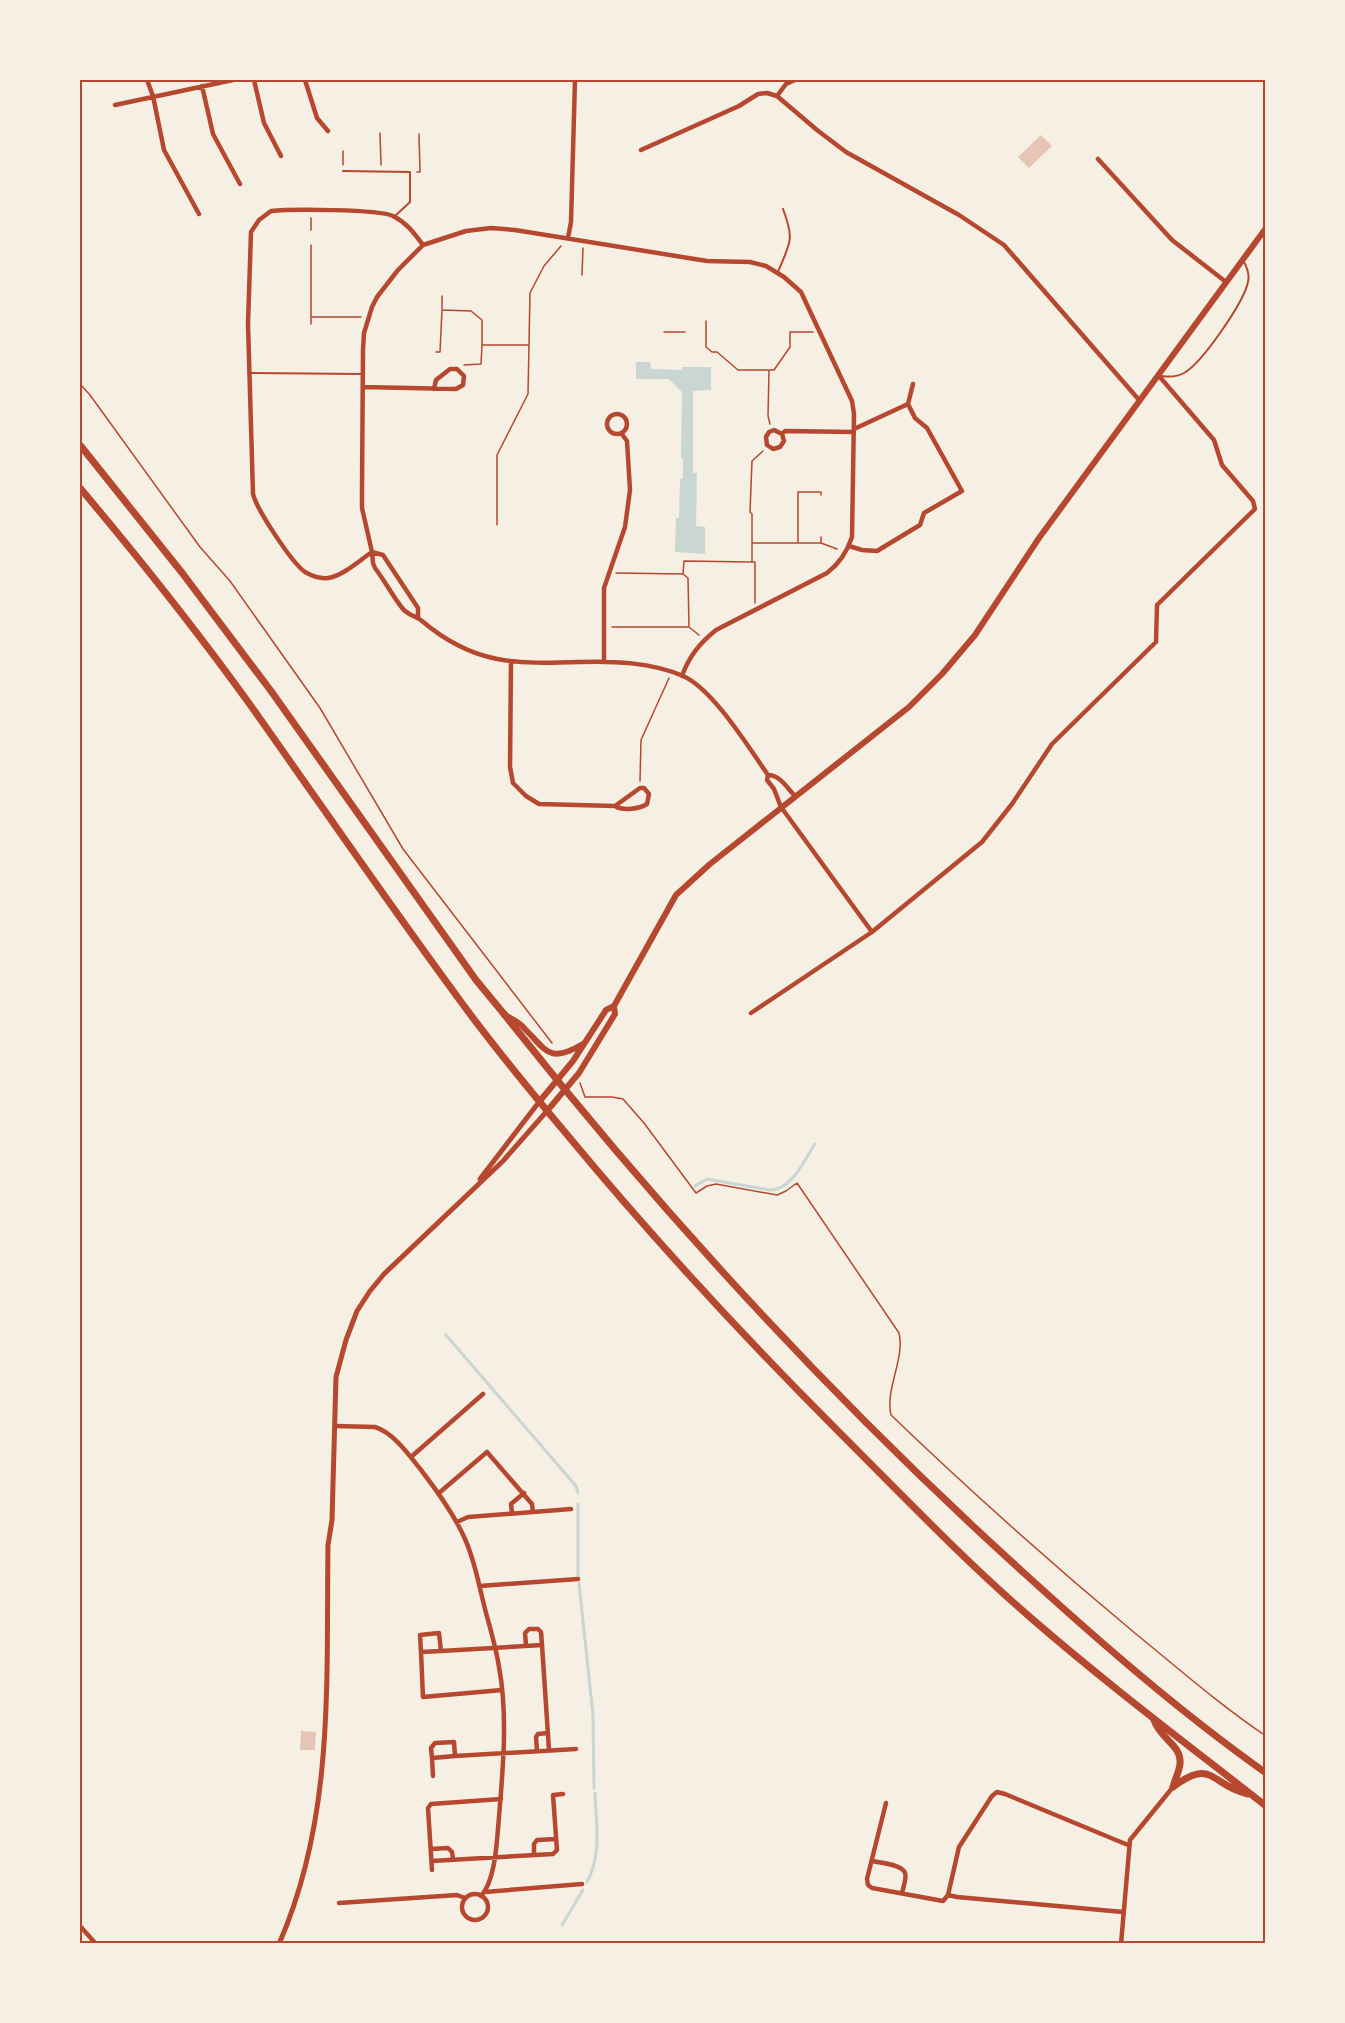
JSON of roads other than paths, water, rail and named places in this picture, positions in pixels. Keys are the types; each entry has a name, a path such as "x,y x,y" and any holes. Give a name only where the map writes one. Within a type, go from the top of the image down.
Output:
{"main road":[{"path":"539,1102 584,1044 606,1010 614,1006 680,890 909,707 942,674 975,635 1039,538 1266,228"},
{"path":"80,445 183,574 271,691 476,980 629,1169 778,1334 910,1468 1095,1636 1165,1695 1266,1773"},
{"path":"80,488 166,594 250,704 373,882 488,1038 596,1170 694,1280 800,1394 1003,1592 1154,1720 1266,1806"},
{"path":"547,1111 579,1073 615,1014 614,1006"},
{"path":"504,1014 518,1022 540,1047 548,1052 564,1053 584,1044"},
{"path":"1154,1720 1157,1731 1174,1746 1180,1758 1173,1787"},
{"path":"1173,1787 1192,1774 1203,1773 1213,1776 1234,1790 1252,1795"}],"street":[{"path":"147,80 153,96 164,150 199,214"},
{"path":"115,105 233,80"},
{"path":"254,80 264,123 281,156"},
{"path":"305,80 317,118 328,131"},
{"path":"568,238 571,222 575,80"},
{"path":"777,96 786,84 795,80"},
{"path":"202,86 213,134 240,184"},
{"path":"641,150 739,106 758,94 767,93 777,96 846,152 958,214 1004,245 1140,401"},
{"path":"1098,159 1172,240 1226,282"},
{"path":"418,617 418,608 383,555 372,552 337,575 327,578 315,577 302,569 259,510 253,494 248,324 251,232 259,220 271,212 382,212 411,228 423,245"},
{"path":"682,676 688,661 703,640 716,630 827,573 834,568 846,552 852,537 854,431 852,401 801,292 778,272 750,262 707,261 506,229 466,231 423,245 398,270 377,297 364,333 362,508 373,563 404,610 418,617 458,647 481,656 511,662 604,662 638,665 682,676 702,689 768,775 767,780 774,789 781,807 872,932"},
{"path":"363,387 434,389 459,389 464,379 460,371 453,368 435,380 434,389"},
{"path":"751,1013 872,932 982,842 1012,804 1052,744 1156,642 1157,605 1254,508 1253,501 1222,465 1214,440 1159,376"},
{"path":"849,546 877,551 920,525 924,513 962,491 927,428 915,418 909,404 913,384"},
{"path":"782,434 785,431 854,431 909,404"},
{"path":"614,414 620,414 627,419 627,426 621,433 615,434 608,428 608,420 614,414"},
{"path":"776,430 782,434 784,441 782,446 776,449 769,447 765,439 767,434 776,430"},
{"path":"604,662 604,588 628,515 630,490 627,441 621,433"},
{"path":"511,662 510,767 513,783 526,796 539,804 622,808 646,805 649,794 644,788 640,788 615,806"},
{"path":"768,775 774,775 795,796"},
{"path":"477,1184 539,1102"},
{"path":"279,1944 304,1876 320,1795 325,1747 328,1545 332,1520 335,1388 353,1321 361,1304 384,1274 503,1161 547,1111"},
{"path":"411,1457 483,1394"},
{"path":"335,1426 381,1429 411,1457 439,1493 457,1522 473,1559 495,1647 502,1690 504,1725 501,1799 495,1856 483,1894 488,1910 483,1918 477,1920 467,1918 463,1913 465,1898 471,1895 483,1894 582,1884"},
{"path":"439,1493 487,1452 524,1493 532,1504 533,1512"},
{"path":"512,1513 512,1504 524,1493"},
{"path":"457,1522 468,1517 572,1509"},
{"path":"480,1586 578,1579"},
{"path":"526,1645 525,1633 529,1629 538,1629 541,1632 549,1750"},
{"path":"441,1651 439,1633 420,1635 423,1696 502,1690"},
{"path":"421,1652 542,1645"},
{"path":"537,1750 536,1737 538,1734 548,1733"},
{"path":"433,1776 431,1748 435,1743 454,1742 455,1755"},
{"path":"432,1758 576,1749"},
{"path":"1120,1944 1128,1845 1134,1832 1173,1787"},
{"path":"886,1803 867,1879 868,1885 872,1888 943,1901 948,1894 959,1847 992,1796 997,1792 1128,1845"},
{"path":"432,1861 553,1854 556,1850 556,1839 553,1795 563,1794"},
{"path":"432,1870 428,1808 431,1804 501,1799"},
{"path":"534,1855 534,1845 537,1840 556,1839"},
{"path":"431,1850 448,1848 452,1852 453,1859"},
{"path":"872,1861 904,1870 902,1893"},
{"path":"434,1888 434,1896"},
{"path":"339,1903 458,1894 465,1898"},
{"path":"948,1894 957,1897 1123,1912"},
{"path":"80,1926 96,1944"}],"lane":[{"path":"343,171 410,172 410,202 394,217"},
{"path":"778,272 791,238 791,228 783,209"},
{"path":"1159,376 1170,377 1185,373 1201,358 1244,294 1249,275 1243,260"},
{"path":"250,373 363,374"}],"waterway":[{"path":"695,1186 707,1179 770,1190 778,1189 797,1173 815,1144"},
{"path":"446,1335 576,1486 578,1493"},
{"path":"578,1504 578,1576"},
{"path":"579,1583 593,1715 594,1788"},
{"path":"587,1882 592,1872 596,1850 595,1793"},
{"path":"562,1925 583,1890"}]}
